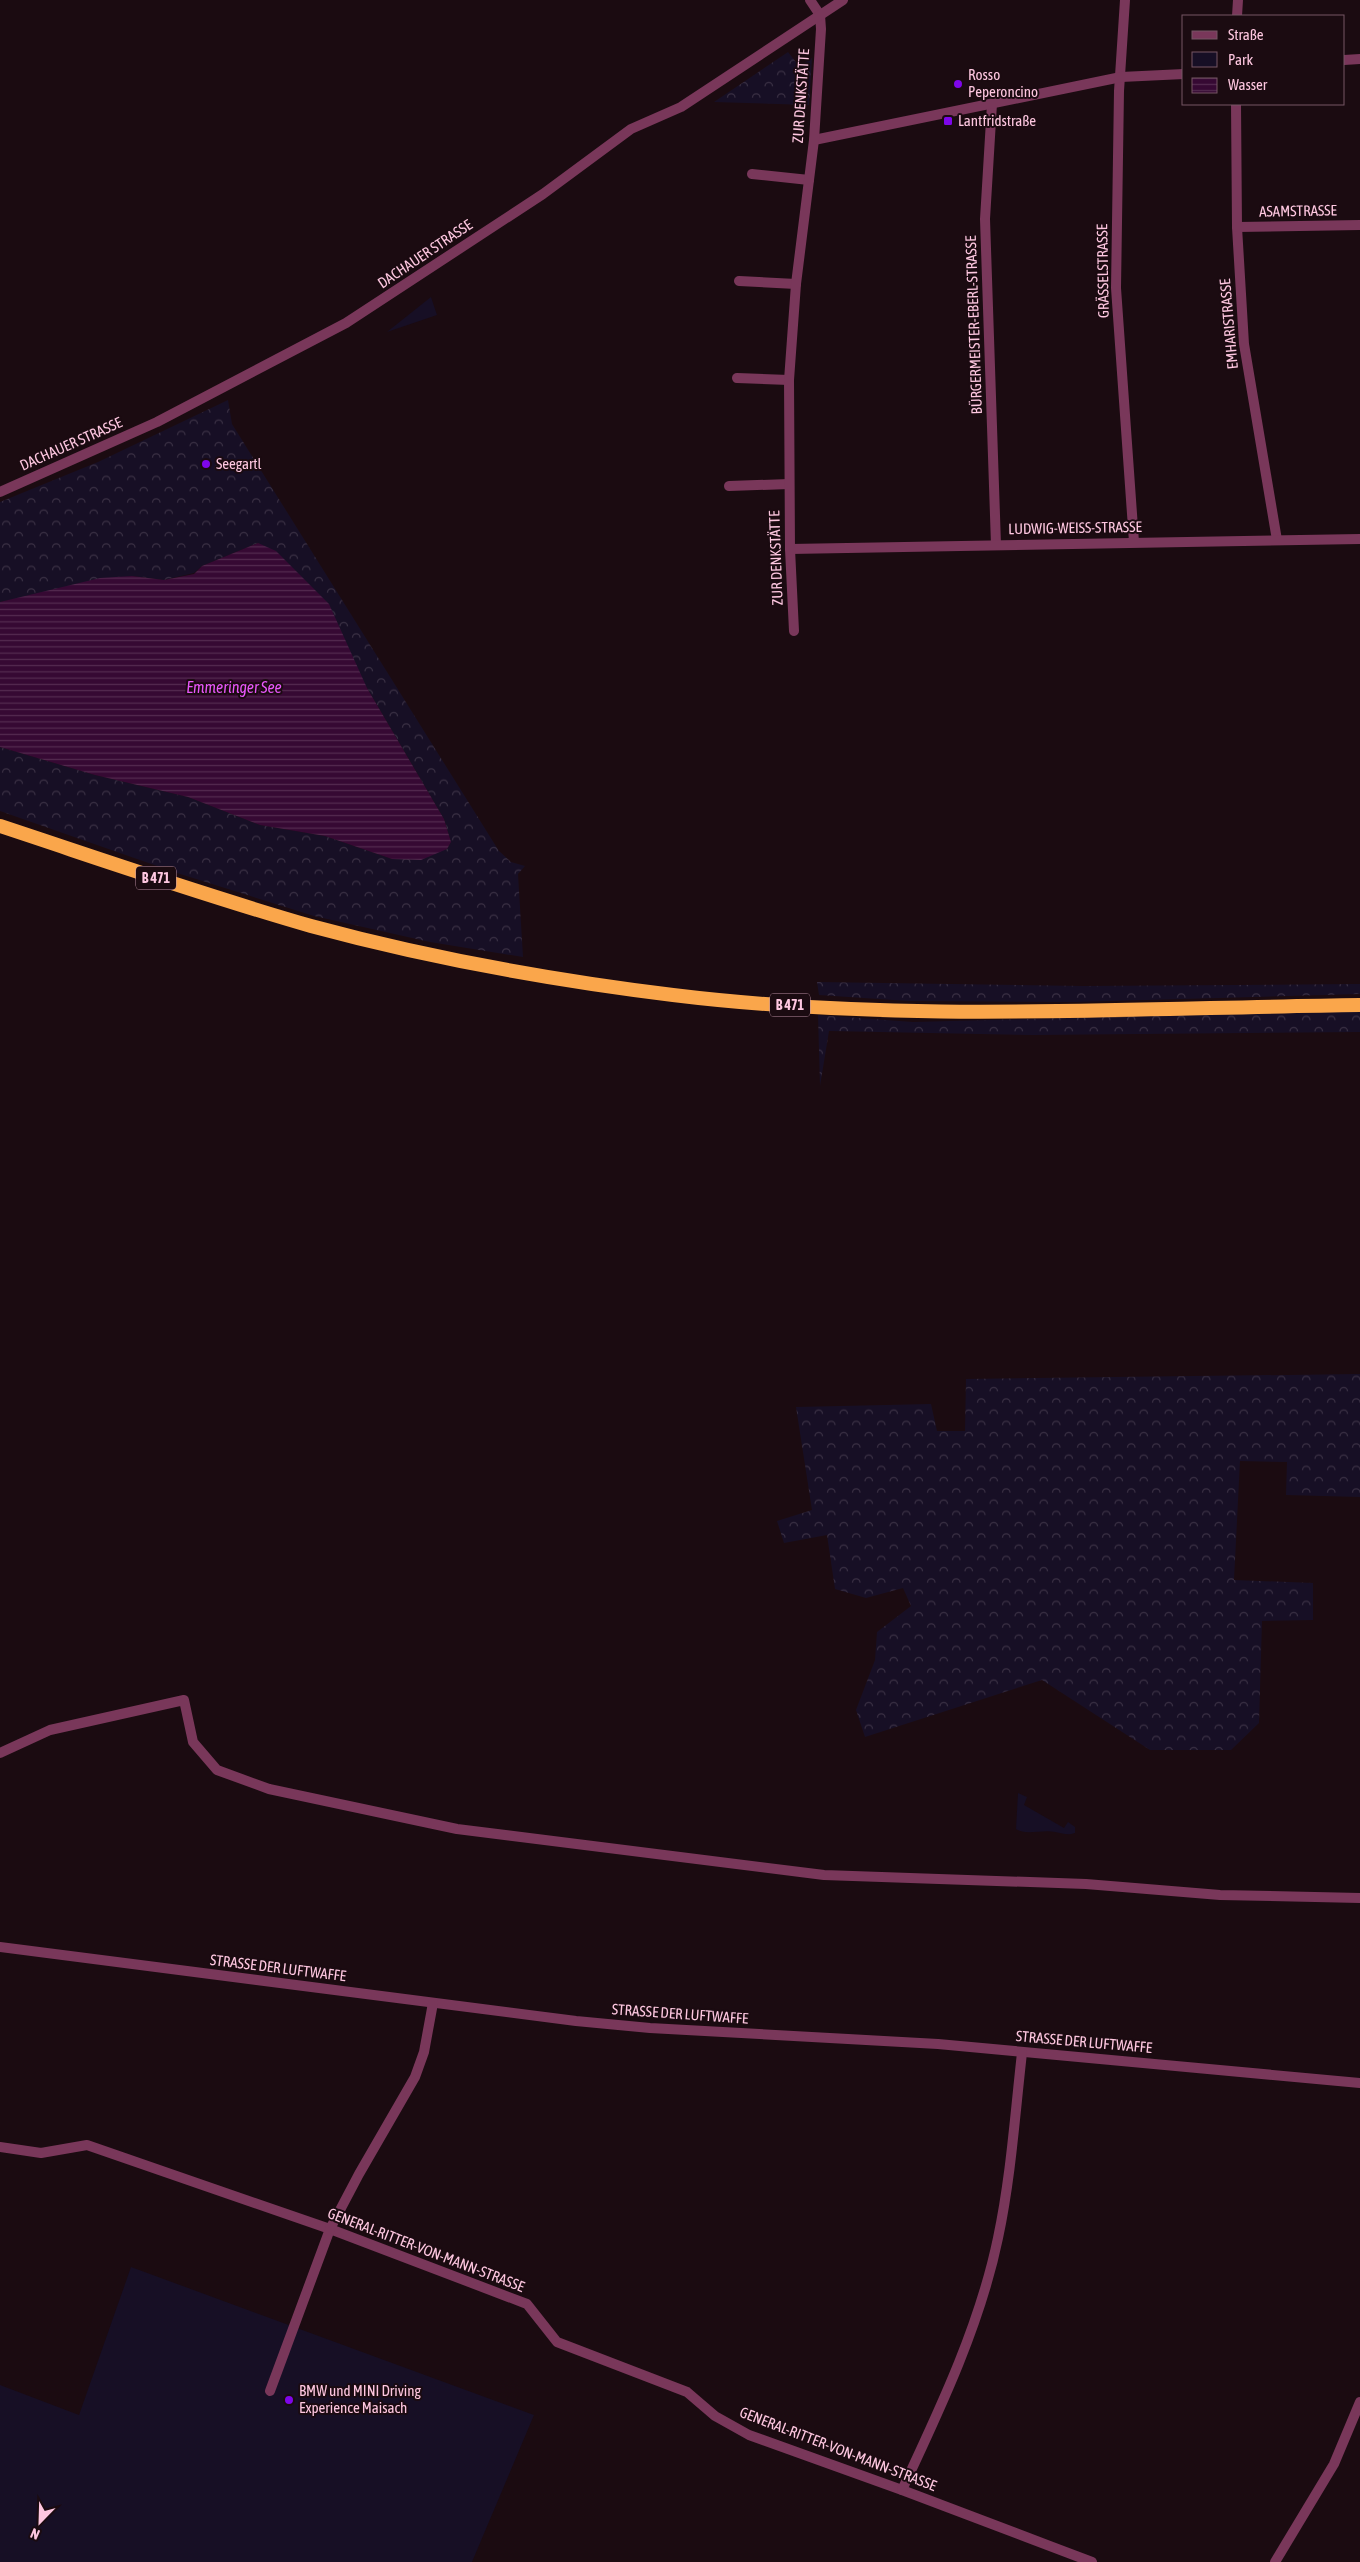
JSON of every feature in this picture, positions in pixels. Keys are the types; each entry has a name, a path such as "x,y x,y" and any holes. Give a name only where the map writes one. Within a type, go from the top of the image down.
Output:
{"highway":[{"name":"B 471","path":"0,826 174,885 312,926 428,954 562,979 675,995 795,1005 927,1011 1029,1012 1360,1004"}],"street":[{"path":"810,0 820,14"},
{"name":"DACHAUER STRASSE","path":"0,492 158,422 346,323 543,194 631,129 682,107 843,0"},
{"name":"GRÄSSELSTRASSE","path":"1125,0 1122,77 1119,92 1116,288 1134,542"},
{"path":"1237,15 1238,0"},
{"name":"ZUR DENKSTÄTTE","path":"794,631 790,549 789,380 796,284 814,140 821,28 820,14"},
{"path":"1345,60 1360,59"},
{"path":"814,140 1122,77 1182,74"},
{"name":"BÜRGERMEISTER-EBERL-STRASSE","path":"992,104 985,219 996,545"},
{"name":"EMHARISTRASSE","path":"1236,105 1238,227 1244,344 1277,540"},
{"path":"752,174 809,180"},
{"name":"ASAMSTRASSE","path":"1238,227 1360,224"},
{"path":"739,281 796,284"},
{"path":"737,378 789,380"},
{"path":"729,486 789,484"},
{"name":"LUDWIG-WEISS-STRASSE","path":"790,549 1360,538"},
{"path":"0,1753 50,1730 184,1700 193,1742 216,1770 268,1789 457,1829 824,1875 1086,1884 1220,1895 1360,1898"},
{"name":"STRASSE DER LUFTWAFFE","path":"0,1947 433,2003 641,2027 938,2044 1360,2084"},
{"path":"270,2391 330,2229 359,2174 415,2077 424,2052 433,2003"},
{"path":"902,2490 948,2390 979,2304 998,2240 1022,2053"},
{"name":"GENERAL-RITTER-VON-MANN-STRASSE","path":"0,2147 41,2154 87,2145 330,2229 527,2304 557,2342 687,2392 715,2416 749,2435 902,2490 1092,2562"},
{"path":"1275,2562 1334,2464 1360,2402"}],"green space":[{"path":"788,52 799,66 812,58 809,105 714,102"},
{"path":"431,297 437,315 387,332"},
{"path":"228,400 232,424 499,851 511,862 525,866 518,874 523,957 430,942 314,916 177,873 0,811 0,747 95,775 188,797 260,825 325,836 392,859 447,849 451,842 444,819 367,688 258,543 202,566 194,573 164,580 132,576 0,602 0,502 98,462"},
{"path":"817,982 1083,986 1360,984 1360,994 1075,1002 908,1001 819,995"},
{"path":"1360,1010 1360,1032 1033,1035 829,1031 820,1086 818,1015 913,1022"},
{"path":"1360,1374 1360,1497 1286,1495 1287,1462 1240,1461 1234,1580 1313,1583 1313,1620 1262,1621 1259,1723 1231,1750 1150,1750 1042,1680 865,1737 856,1710 875,1660 877,1632 911,1606 903,1588 866,1598 835,1589 827,1535 784,1543 777,1521 812,1510 796,1407 931,1404 937,1431 965,1431 966,1379"},
{"path":"1018,1793 1027,1797 1024,1805 1064,1828 1068,1822 1075,1827 1075,1833 1025,1832 1016,1829"},
{"name":"BMW und MINI Driving Experience Maisach","path":"131,2267 534,2415 472,2562 0,2562 0,2385 79,2415"}],"water":[{"name":"Emmeringer See","path":"258,543 276,551 329,604 367,688 444,819 451,842 447,849 421,860 392,859 325,836 260,825 188,797 95,775 0,747 0,602 100,578 132,576 164,580 194,574 202,566"}],"place":[{"name":"Rosso Peperoncino","path":"958,84"},
{"name":"Lantfridstraße","path":"948,121"},
{"name":"Seegartl","path":"206,464"},
{"name":"BMW und MINI Driving Experience Maisach","path":"289,2400"}]}
